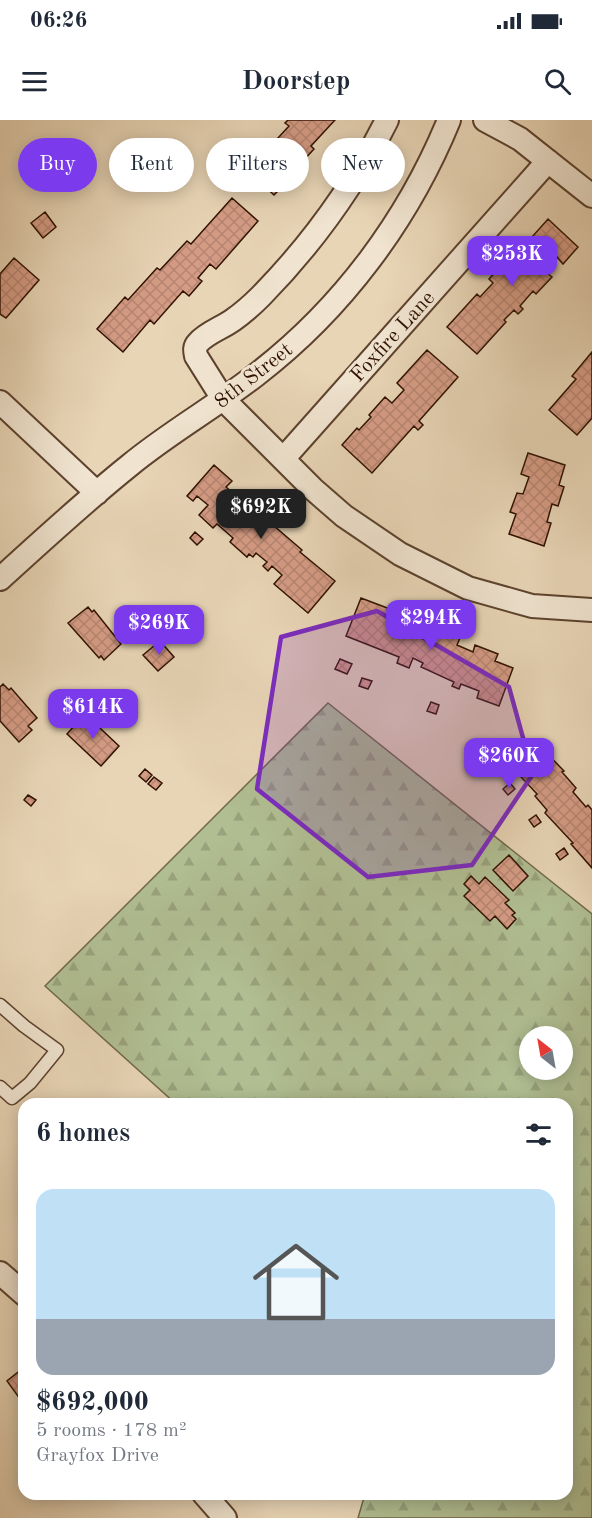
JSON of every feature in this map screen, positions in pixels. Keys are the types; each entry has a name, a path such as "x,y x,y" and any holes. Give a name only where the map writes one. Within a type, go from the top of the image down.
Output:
{"street":[{"path":"387,120 369,155 310,239 278,279 255,302 198,342 195,356 223,399 313,489 344,516 400,554 468,588 532,606 592,610"},
{"name":"8th Street","path":"0,579 130,464 257,375 334,304 363,269 414,194 449,120"},
{"path":"485,120 520,139 592,196"},
{"name":"Foxfire Lane","path":"284,458 548,161"},
{"path":"0,402 97,493"},
{"path":"0,1273 18,1289"},
{"path":"209,1500 225,1518"}],"lane":[{"path":"0,1005 57,1050 30,1083 12,1098 0,1087"}],"highlighted area":[{"path":"377,611 509,687 533,774 472,865 368,877 257,789 281,637"}],"green space":[{"path":"328,703 592,914 592,1518 358,1518 363,1500 573,1500 573,1098 169,1098 45,986"}],"building":[{"path":"288,120 335,120 311,146 314,149 309,154 309,138 278,138 289,126 285,123"},
{"path":"232,198 258,221 216,269 210,264 198,278 202,281 189,296 183,291 154,324 150,320 123,352 97,329 125,297 128,300 157,268 160,270 187,241 191,244"},
{"path":"45,212 56,227 43,238 31,223"},
{"path":"548,219 578,247 563,264 557,257 546,272 552,277 536,294 533,291 520,306 523,309 518,314 514,310 504,320 506,322 477,354 447,327 477,294 480,297 493,283 489,279 504,262 507,265"},
{"path":"14,258 39,280 6,318 0,314 0,274"},
{"path":"427,350 458,377 419,421 423,425 418,430 414,426 372,473 342,445 357,428 359,430 371,417 369,415 385,397 392,403 404,390 397,383"},
{"path":"592,352 592,418 577,435 549,410 576,379 572,376"},
{"path":"528,453 565,465 559,485 564,487 558,506 552,504 547,522 551,523 544,546 509,534 516,514 510,512 517,493 523,494 529,477 521,474"},
{"path":"214,465 232,481 226,487 241,500 245,495 262,509 259,513 335,581 308,613 274,584 282,575 272,566 268,571 263,566 267,562 256,553 253,557 249,554 247,557 230,542 233,538 217,524 213,528 199,515 208,505 197,496 193,501 187,496"},
{"path":"195,532 203,539 197,545 190,538"},
{"path":"361,598 403,614 400,621 417,628 418,624 460,638 457,645 473,652 475,645 498,654 495,661 513,668 499,706 477,698 479,691 461,684 459,689 452,686 454,682 421,667 423,663 413,658 409,668 397,663 399,657 346,636"},
{"path":"88,607 92,612 94,610 121,644 104,660 101,656 99,658 68,623"},
{"path":"160,641 174,657 158,671 143,655"},
{"path":"340,659 352,664 347,674 335,669"},
{"path":"362,678 372,681 368,689 359,686"},
{"path":"3,684 9,690 11,688 37,718 28,726 32,730 19,742 0,721 0,687"},
{"path":"431,702 439,705 436,714 427,711"},
{"path":"85,714 119,746 101,766 67,734"},
{"path":"535,741 564,771 562,772 576,788 573,792 586,807 588,805 592,810 592,868 545,813 547,810 535,796 537,794 509,764"},
{"path":"145,769 152,775 146,782 139,776"},
{"path":"154,777 162,783 156,790 148,784"},
{"path":"510,783 515,789 508,795 503,789"},
{"path":"28,795 36,800 31,806 24,800"},
{"path":"536,815 541,822 534,827 529,820"},
{"path":"564,848 568,854 560,860 556,854"},
{"path":"509,855 528,876 513,891 493,870"},
{"path":"471,876 479,884 485,877 509,900 505,903 515,913 512,915 516,919 507,929 495,916 490,921 464,896 470,890 464,884"},
{"path":"18,1372 18,1396 7,1381"}]}
